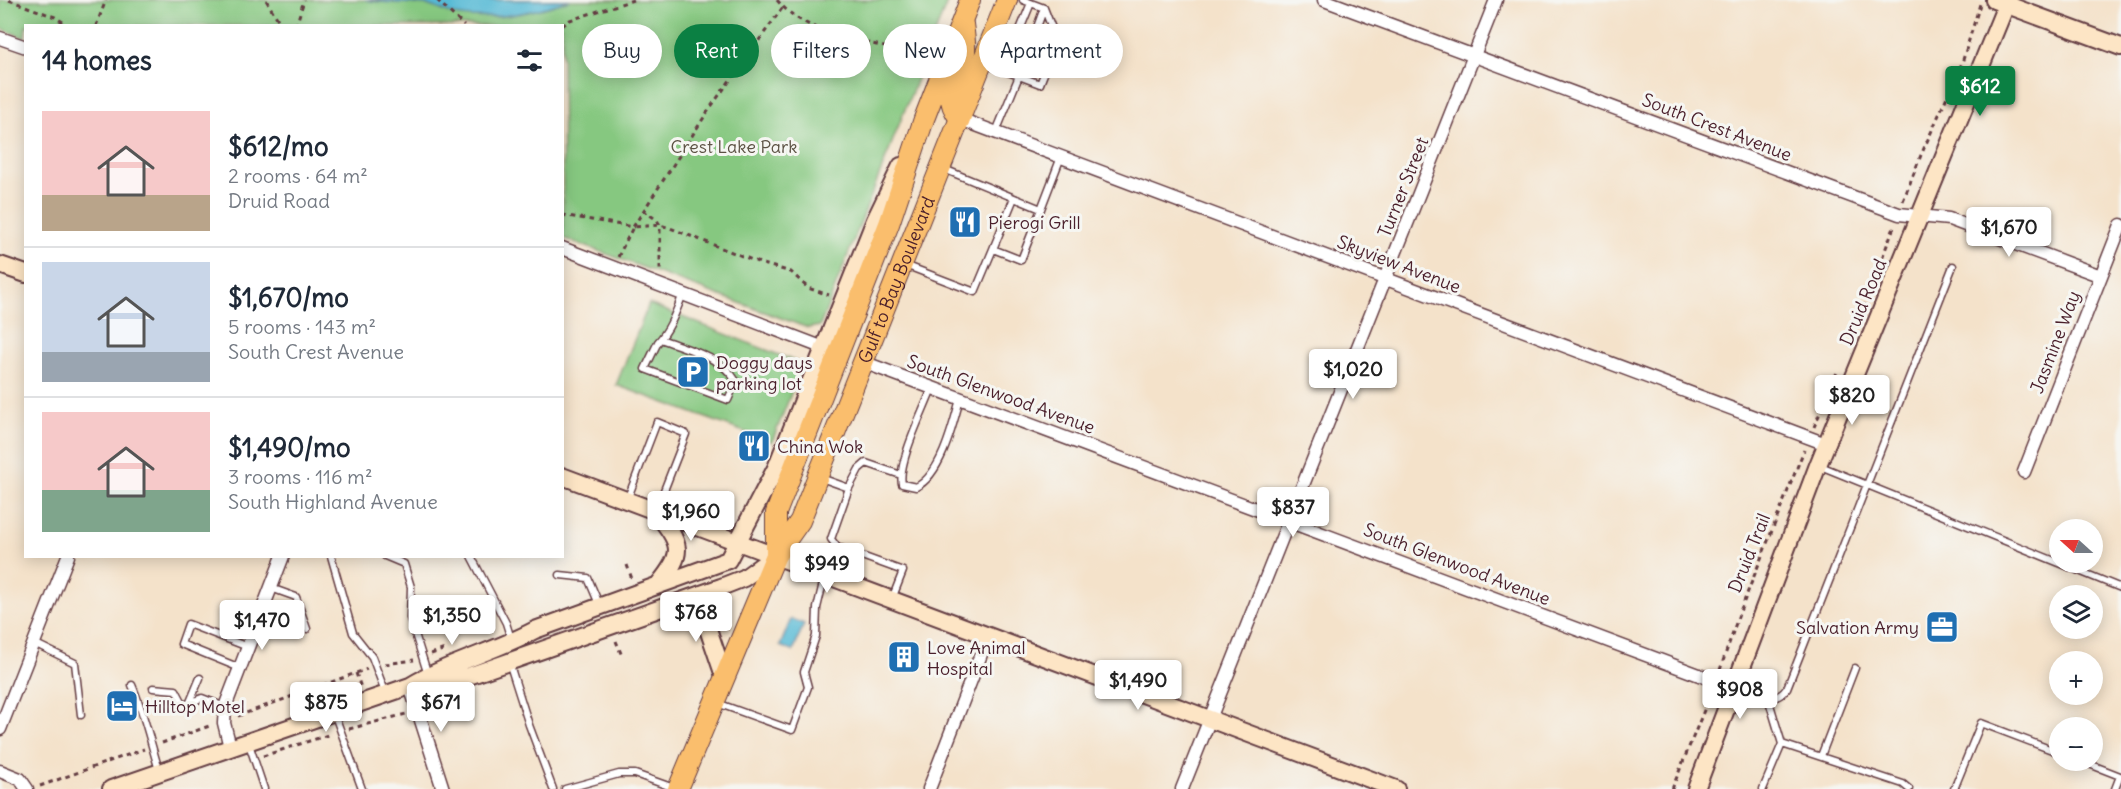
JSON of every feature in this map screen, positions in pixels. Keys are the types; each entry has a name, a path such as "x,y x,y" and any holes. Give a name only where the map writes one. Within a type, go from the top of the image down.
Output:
{"main road":[{"name":"Gulf to Bay Boulevard","path":"997,24 1007,0"},
{"name":"Gulf to Bay Boulevard","path":"776,555 776,513 889,224 924,119 966,9"},
{"path":"960,119 951,106 950,92 965,53 966,9"},
{"name":"Gulf to Bay Boulevard","path":"776,555 800,521 979,71"},
{"path":"678,789 776,555"}],"street":[{"name":"South Crest Avenue","path":"1324,0 1887,210 1921,217 1949,219 2101,276"},
{"name":"Turner Street","path":"1182,789 1496,0"},
{"path":"2002,1 2121,47"},
{"name":"Druid Road","path":"1696,789 1826,444 1884,300 1921,217 2002,1"},
{"path":"0,38 24,46"},
{"name":"Gulf to Bay Boulevard","path":"111,789 410,686 428,675 512,642 535,630 728,560 776,468 875,220 924,119"},
{"name":"Skyview Avenue","path":"960,119 1826,444"},
{"name":"Jasmine Way","path":"2024,472 2121,225"},
{"path":"564,249 824,348"},
{"path":"0,265 24,273"},
{"name":"South Glenwood Avenue","path":"863,363 1289,520 1734,688"},
{"path":"564,477 1396,789"},
{"path":"655,511 674,536 677,551 675,564 658,585"},
{"name":"Gulf to Bay Boulevard","path":"410,686 446,684 670,605 744,578 776,555"},
{"path":"0,729 67,558"},
{"path":"230,747 224,721 225,707 282,558"},
{"path":"670,605 686,609 705,620 724,676"},
{"path":"929,789 988,636"},
{"path":"410,686 443,789"},
{"path":"0,771 20,779 31,789"}],"lane":[{"path":"1023,0 1044,8 1050,24"},
{"path":"1022,24 1031,3"},
{"path":"1038,24 1044,8"},
{"path":"996,132 1018,78"},
{"path":"1024,78 1040,84 1042,78"},
{"path":"993,249 1021,260 1061,157"},
{"path":"940,168 1041,209"},
{"path":"902,264 975,292 1014,198"},
{"path":"1734,688 1769,700 1781,697 1787,688 1953,266"},
{"path":"661,339 711,358 731,373 736,381 728,400 645,369 661,339 668,332 683,294"},
{"path":"685,384 696,353"},
{"path":"932,388 901,475 902,484 916,487 927,482 949,438 960,399"},
{"path":"627,500 657,422 686,434 655,511"},
{"path":"892,599 903,571 837,548 831,539 849,488 859,469 866,463 901,475"},
{"path":"1818,465 2121,588"},
{"path":"817,477 849,488"},
{"path":"332,558 353,633 375,666 386,694"},
{"path":"390,558 404,564 411,587 410,618 428,675"},
{"path":"472,558 506,623 512,642"},
{"path":"713,702 792,730 808,687 804,672 816,636 817,608 825,574"},
{"path":"560,575 588,578 601,607"},
{"path":"271,588 296,597 307,629"},
{"path":"240,668 181,644 188,624 248,647"},
{"path":"34,643 75,663 81,715"},
{"path":"509,662 528,725 553,789"},
{"path":"1821,756 1855,668"},
{"path":"190,702 200,678"},
{"path":"132,685 146,718 160,771"},
{"path":"153,688 176,690 184,705 202,698 225,707"},
{"path":"1763,789 1782,744 1769,700"},
{"path":"334,712 362,789"},
{"path":"1954,789 1981,723 2049,749"},
{"path":"248,741 264,789"},
{"path":"1782,744 1903,784 1909,789"},
{"path":"2103,769 2120,776 2115,789"},
{"path":"566,789 619,774 635,774 678,789"}],"path":[{"path":"9,0 56,17 66,24"},
{"path":"97,24 106,0"},
{"path":"266,0 281,24"},
{"path":"297,24 304,0"},
{"path":"437,0 462,24"},
{"path":"564,24 570,20 633,0"},
{"path":"777,0 783,7 813,28 883,46"},
{"path":"1902,204 1962,63 1981,0"},
{"path":"613,267 643,210 710,108 783,7"},
{"path":"643,210 660,225 659,273"},
{"path":"564,215 633,227 660,225 760,263 791,272 808,288 833,297"},
{"path":"1856,325 1894,227"},
{"path":"1814,428 1840,366"},
{"name":"Druid Trail","path":"1721,667 1739,614 1805,449"},
{"path":"627,564 632,579"},
{"path":"627,584 638,579"},
{"path":"616,641 622,656"},
{"path":"31,789 375,666 423,658 450,648"},
{"path":"1672,789 1710,697"}],"green space":[{"name":"Crest Lake Park","path":"0,0 948,0 939,24 883,24 883,78 917,78 820,326 808,328 564,238 564,24 24,24 24,38 0,28"},
{"path":"649,304 797,362 798,376 772,442 616,385"}],"water":[{"path":"365,0 570,0 527,12 480,17 451,14 425,5"},
{"path":"791,619 804,624 793,651 780,646"}],"place":[{"name":"Pierogi Grill","path":"965,222"},
{"name":"Doggy days parking lot","path":"693,372"},
{"name":"China Wok","path":"754,446"},
{"name":"Salvation Army","path":"1942,627"},
{"name":"Love Animal Hospital","path":"904,657"},
{"name":"Hilltop Motel","path":"122,706"}]}
